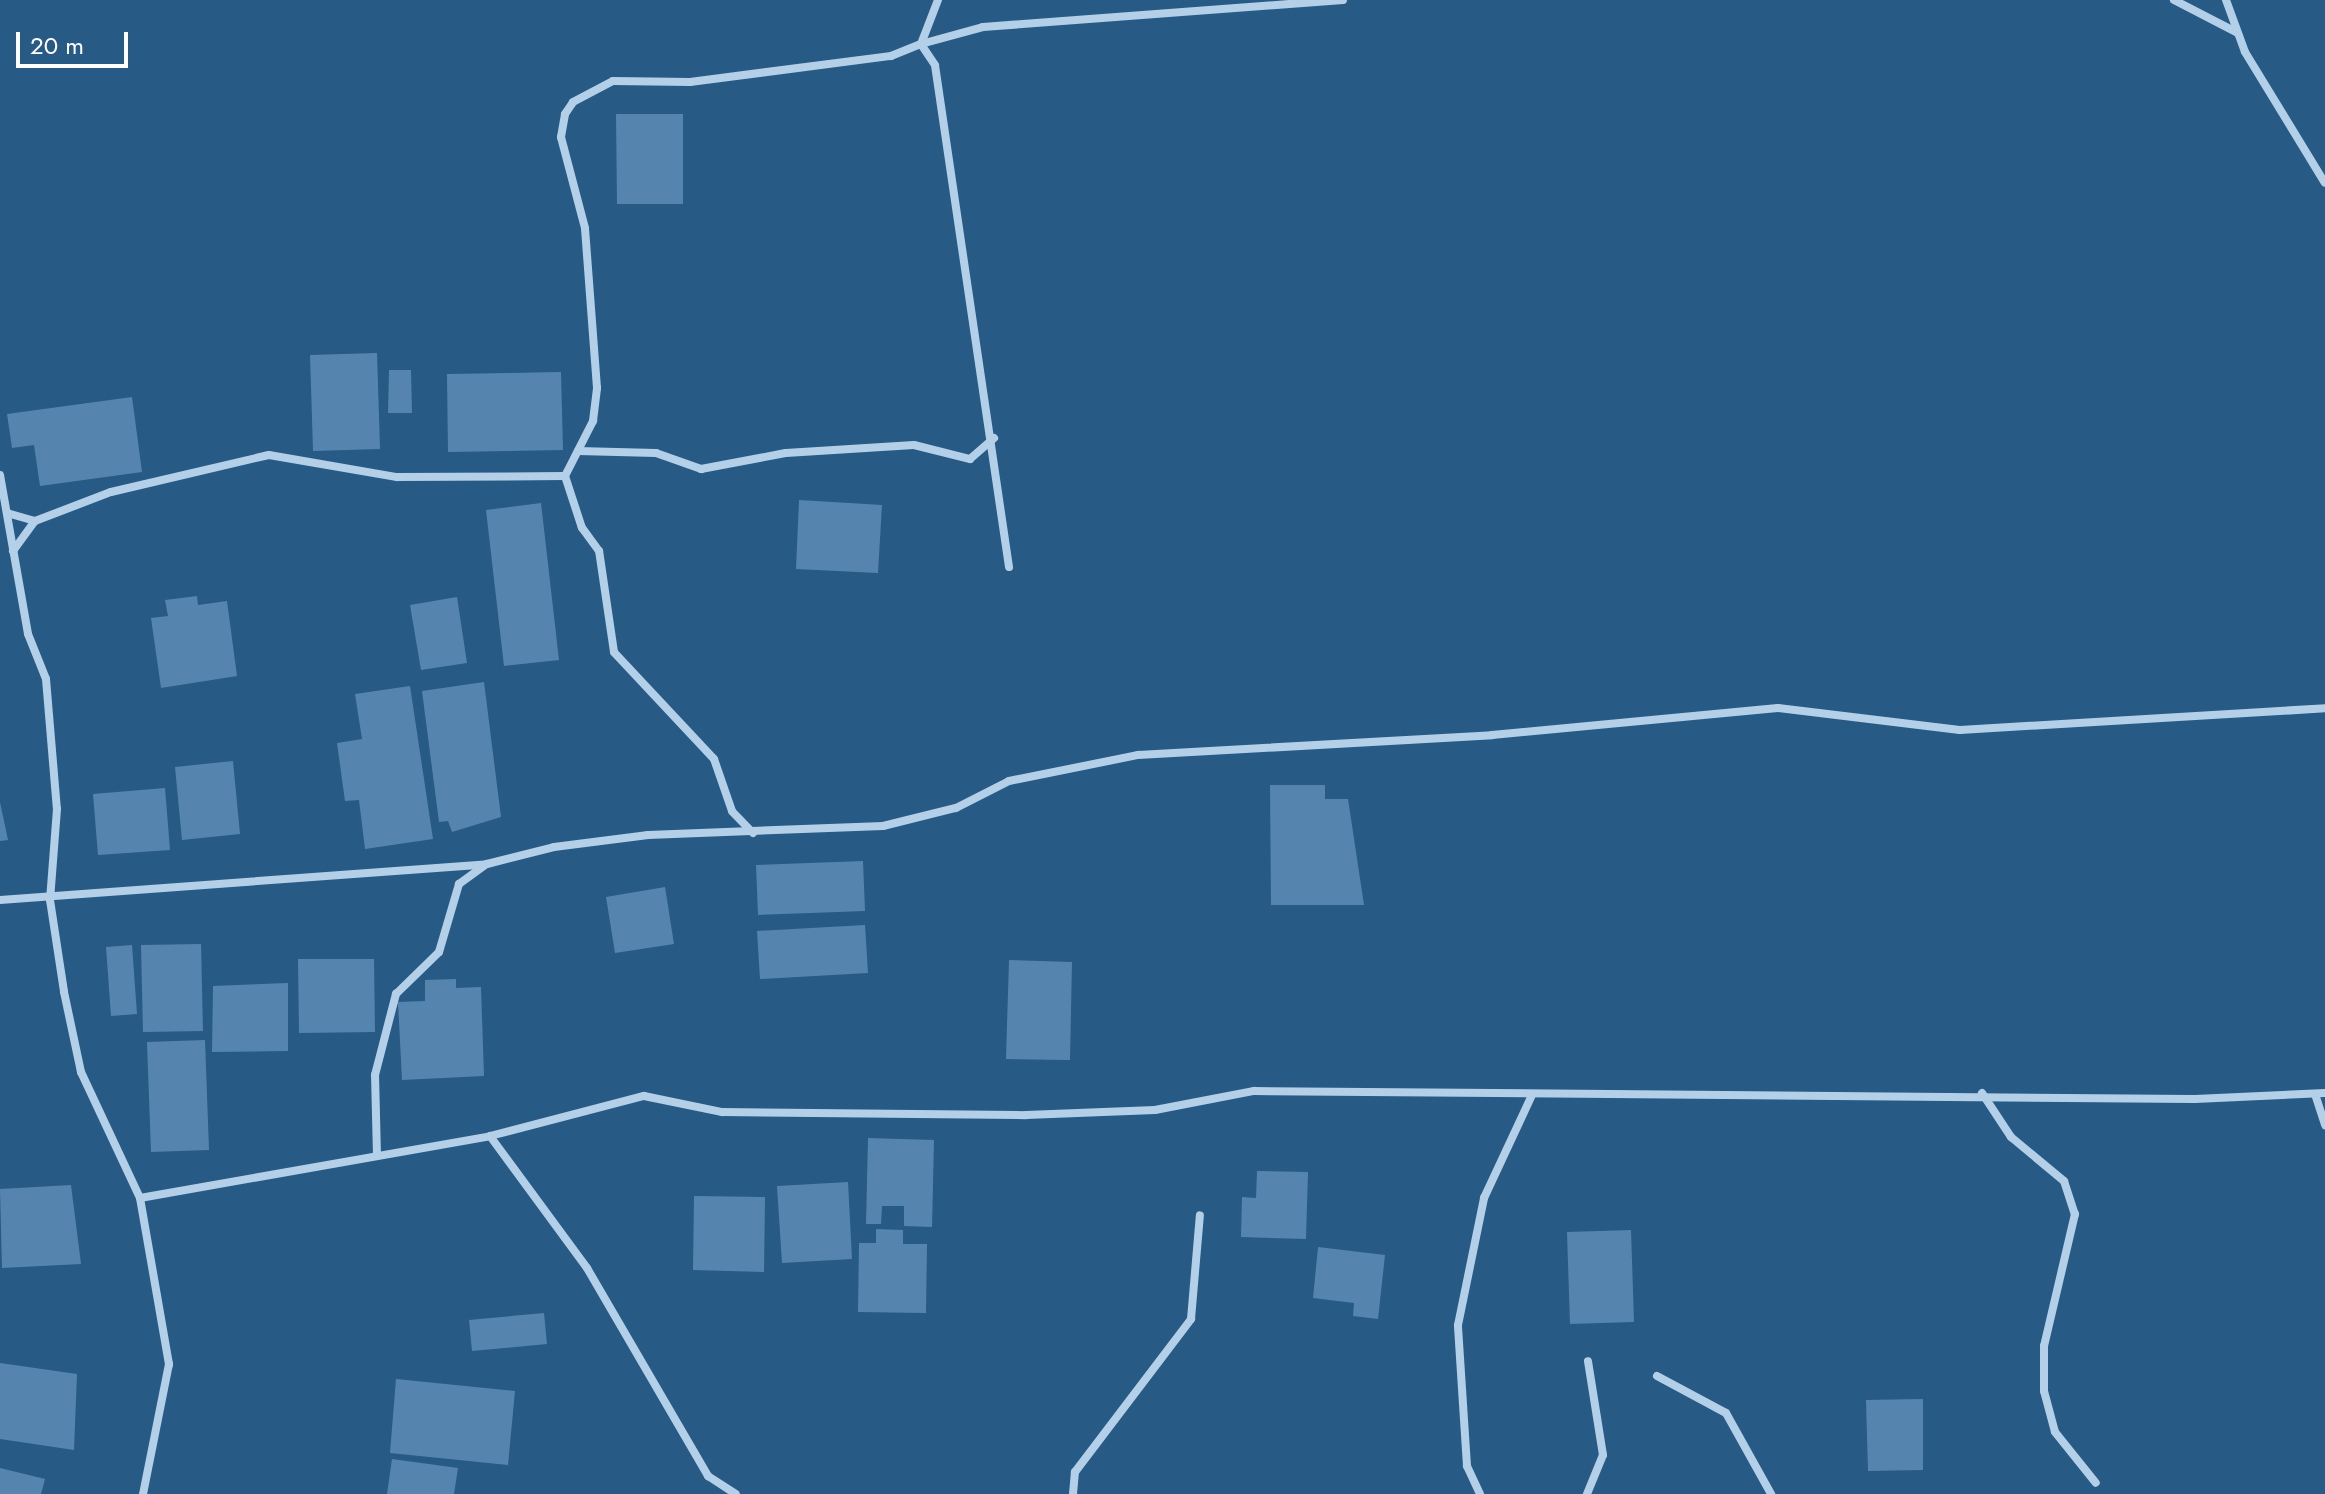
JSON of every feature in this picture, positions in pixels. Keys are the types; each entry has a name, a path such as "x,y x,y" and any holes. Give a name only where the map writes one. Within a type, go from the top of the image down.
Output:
{"street":[{"path":"921,44 938,0"},
{"path":"753,833 732,811 714,759 614,652 599,551 582,528 565,476 578,451 597,388 585,228 561,137 573,102 613,81 690,82 891,56 921,44 983,27 1343,0"},
{"path":"2174,0 2236,32"},
{"path":"2226,0 2236,32 2325,183"},
{"path":"921,44 935,65 994,438 1009,567"},
{"path":"578,451 656,453 701,469 786,453 914,445 970,459 994,438"},
{"path":"7,513 35,521 234,458 269,455 426,478 565,476"},
{"path":"0,475 13,551 51,720 57,809 50,900 81,1072 140,1198 169,1364 143,1494"},
{"path":"13,551 35,521"},
{"path":"0,900 50,900 184,881 487,864 648,835 883,826 956,808 1009,781 1138,755 1492,735 1778,708 1960,730 2325,708"},
{"path":"377,1156 375,1075 396,994 439,952 459,884 487,864"},
{"path":"140,1198 490,1136 644,1096 722,1112 1026,1115 1155,1110 1254,1091 1532,1095 2320,1094 2325,1125"},
{"path":"1982,1093 2011,1137 2064,1181 2075,1214 2044,1346 2044,1391 2055,1432 2096,1483"},
{"path":"1480,1494 1467,1466 1458,1325 1484,1198 1532,1095"},
{"path":"490,1136 587,1268 708,1476 736,1494"},
{"path":"1073,1494 1075,1472 1191,1319 1200,1215"},
{"path":"1587,1494 1603,1455 1588,1361"},
{"path":"1657,1376 1726,1413 1771,1494"}],"building":[{"path":"616,114 683,114 683,204 617,204"},
{"path":"377,353 380,449 313,451 310,355"},
{"path":"389,370 411,370 412,413 388,413"},
{"path":"561,372 563,450 448,452 447,374"},
{"path":"132,397 142,472 40,486 34,445 12,448 7,414"},
{"path":"799,500 882,505 878,573 796,569"},
{"path":"541,503 559,660 504,666 486,510"},
{"path":"197,596 198,605 227,601 237,676 161,688 151,618 168,616 165,600"},
{"path":"457,597 467,663 421,670 410,605"},
{"path":"484,682 501,817 452,832 448,821 439,822 422,691"},
{"path":"410,686 433,839 365,849 359,800 345,801 337,743 362,739 355,694"},
{"path":"233,761 240,834 182,840 175,767"},
{"path":"1270,785 1325,785 1325,799 1348,799 1364,905 1271,905"},
{"path":"165,788 170,850 98,855 93,794"},
{"path":"0,802 8,840 0,841"},
{"path":"863,861 865,911 758,915 756,865"},
{"path":"665,887 674,944 615,953 606,897"},
{"path":"865,925 868,973 760,979 757,931"},
{"path":"201,944 203,1031 143,1032 141,945"},
{"path":"132,945 137,1014 111,1016 106,947"},
{"path":"298,959 374,959 375,1032 299,1033"},
{"path":"1009,960 1072,962 1070,1060 1006,1059"},
{"path":"456,979 456,988 481,987 484,1076 402,1080 398,1002 425,1001 425,980"},
{"path":"288,983 288,1051 212,1052 213,986"},
{"path":"205,1040 209,1150 151,1152 147,1042"},
{"path":"868,1138 934,1140 932,1227 904,1226 904,1206 882,1206 881,1224 866,1224"},
{"path":"1257,1171 1308,1172 1306,1239 1241,1237 1242,1197 1256,1198"},
{"path":"848,1182 852,1259 782,1263 777,1186"},
{"path":"71,1185 81,1264 2,1268 0,1189"},
{"path":"694,1196 765,1197 764,1272 693,1270"},
{"path":"876,1229 903,1230 903,1244 927,1244 926,1313 858,1312 859,1243 876,1243"},
{"path":"1631,1230 1634,1322 1570,1324 1567,1232"},
{"path":"1318,1247 1385,1255 1378,1319 1353,1316 1354,1303 1313,1298"},
{"path":"544,1313 547,1344 472,1351 469,1320"},
{"path":"0,1363 77,1374 74,1450 0,1439"},
{"path":"396,1379 515,1391 508,1465 390,1453"},
{"path":"1923,1399 1923,1470 1868,1471 1866,1400"},
{"path":"392,1459 458,1468 454,1494 387,1494"},
{"path":"0,1468 45,1479 41,1494 0,1494"}]}
